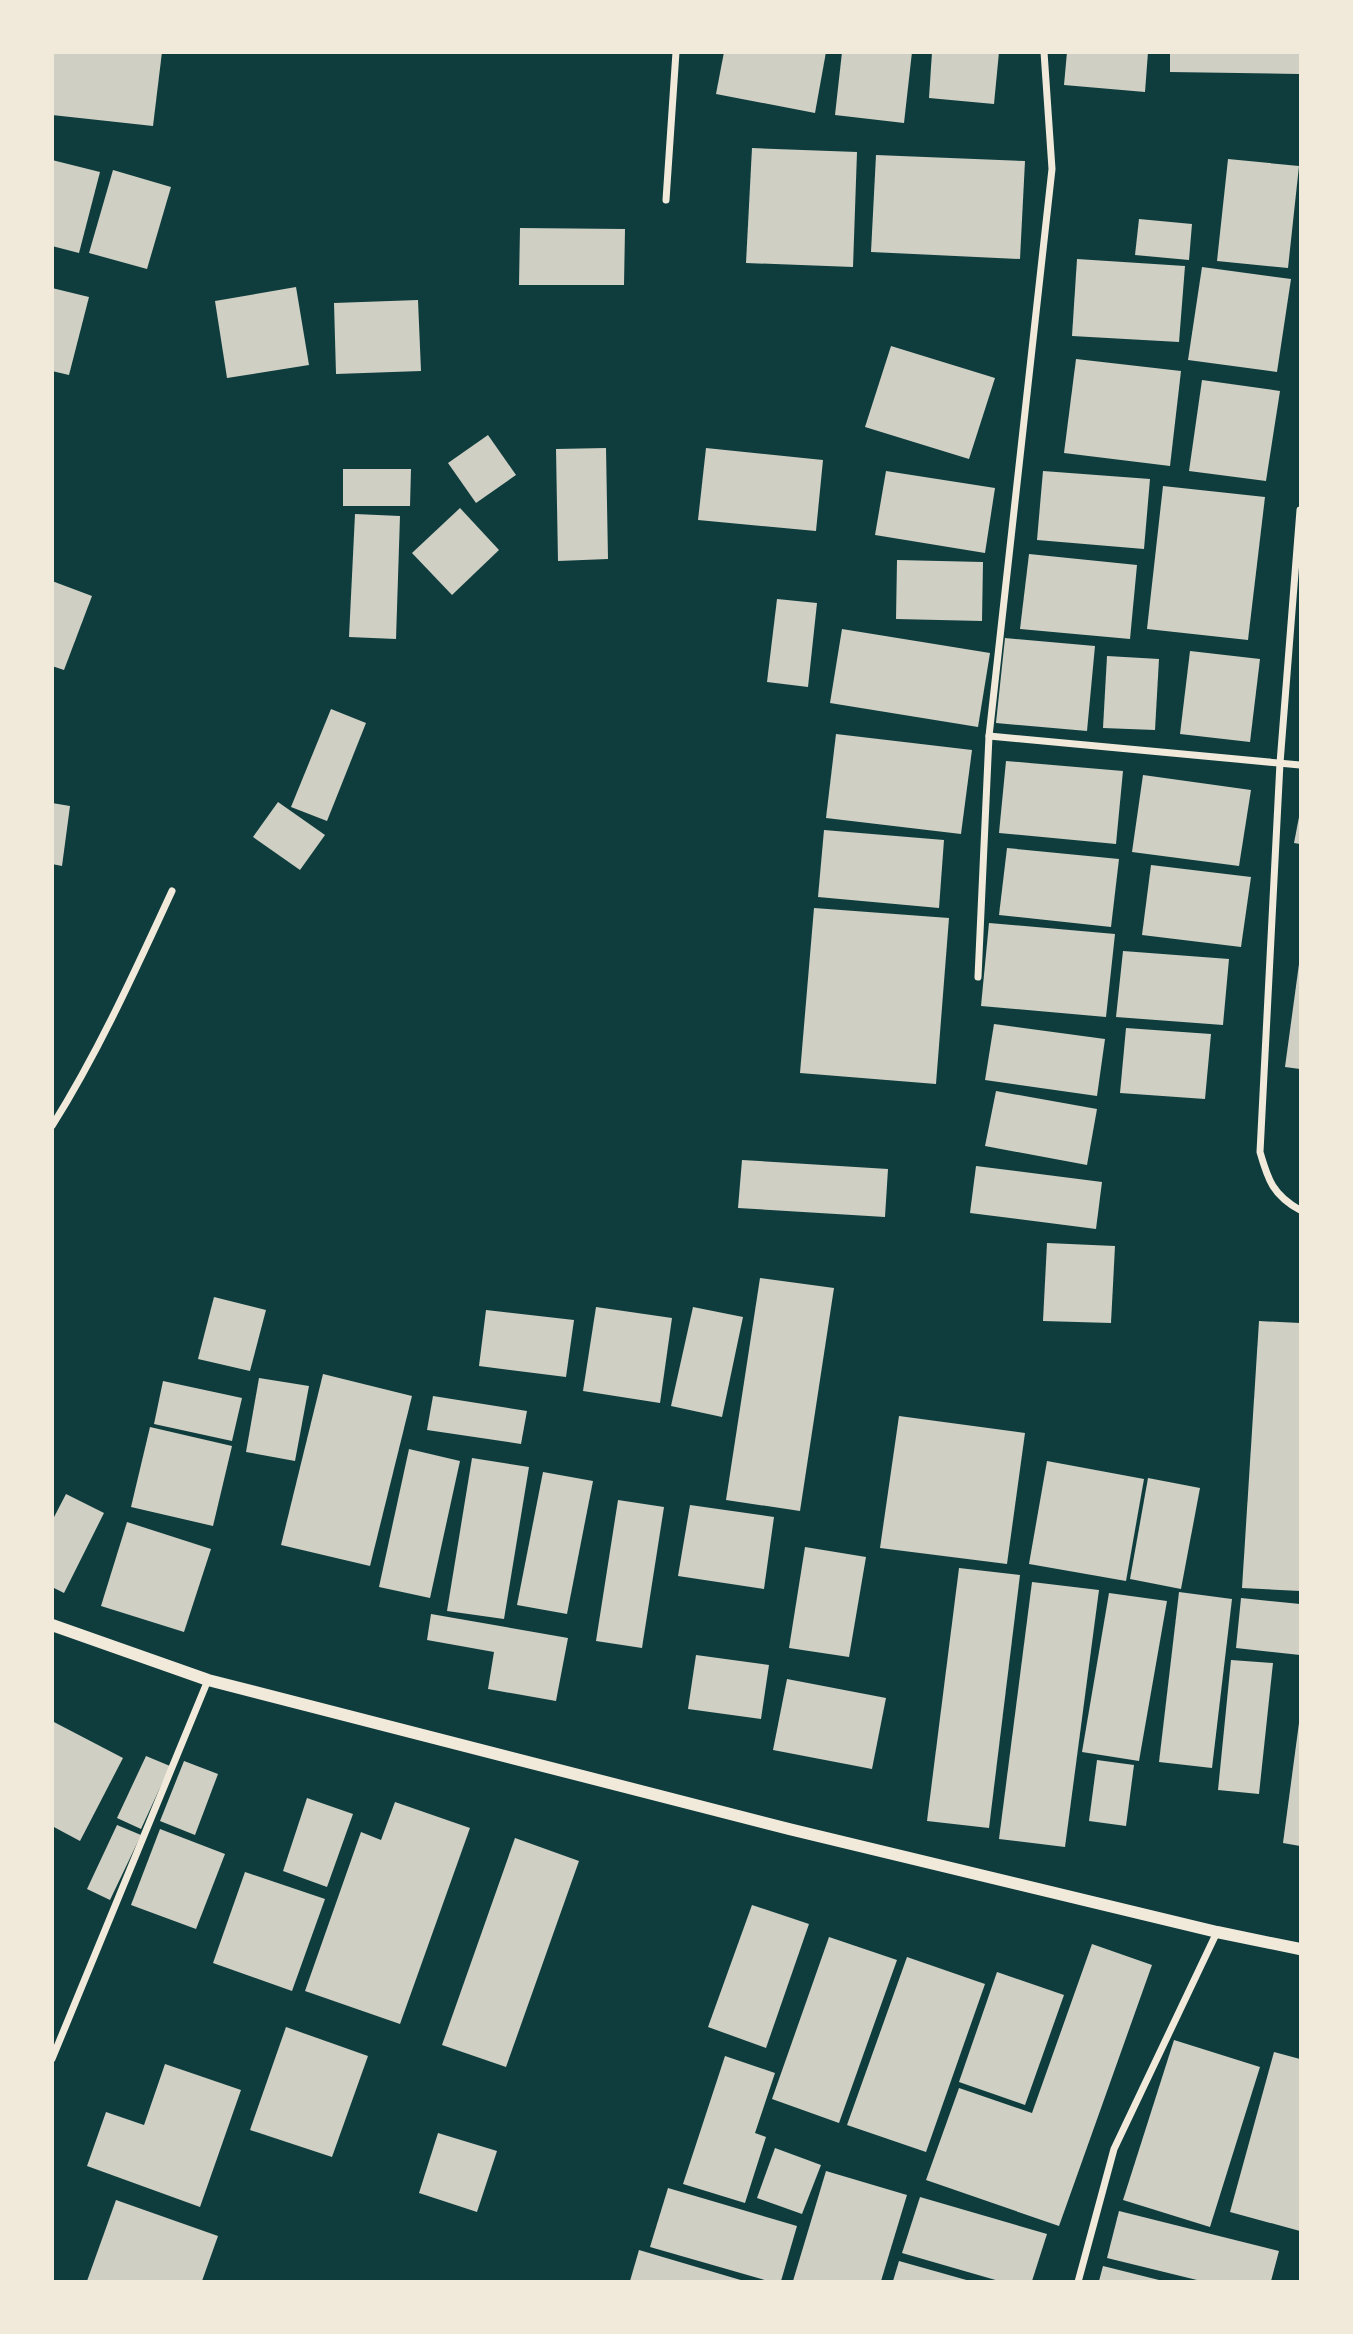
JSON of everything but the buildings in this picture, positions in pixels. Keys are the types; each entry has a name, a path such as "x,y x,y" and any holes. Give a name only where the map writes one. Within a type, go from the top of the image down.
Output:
{"street":[{"path":"666,200 676,52"},
{"path":"978,977 989,736 1052,169 1044,52"},
{"path":"1300,510 1280,763 1260,1152 1268,1180 1283,1201 1300,1210"},
{"path":"989,736 1300,765"},
{"path":"52,1126 122,1000 172,891"},
{"path":"52,1625 208,1680 789,1829 1217,1932 1300,1949"},
{"path":"52,2059 208,1680"},
{"path":"1078,2281 1114,2148 1217,1932"}]}
